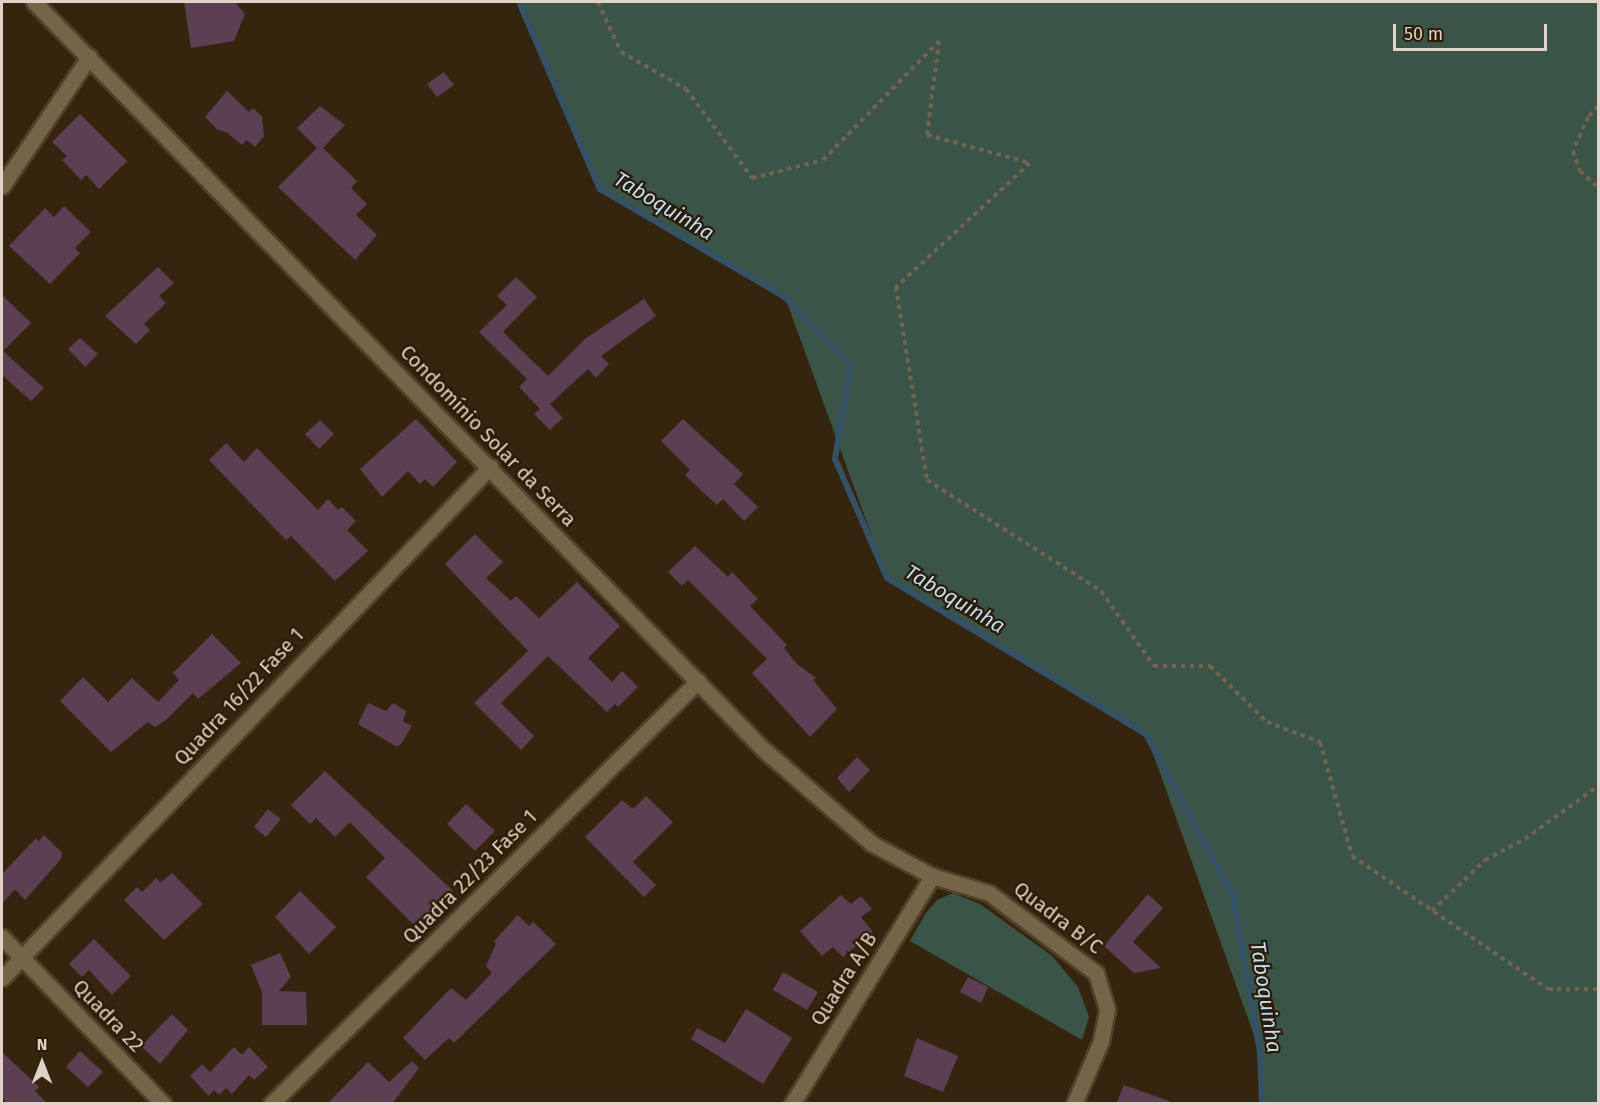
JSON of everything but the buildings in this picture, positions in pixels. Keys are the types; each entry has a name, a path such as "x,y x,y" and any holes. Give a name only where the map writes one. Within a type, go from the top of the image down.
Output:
{"street":[{"name":"Condomínio Solar da Serra","path":"34,2 763,749 870,843 932,876"},
{"path":"4,178 89,57"},
{"name":"Quadra 16/22 Fase 1","path":"2,978 490,467"},
{"name":"Quadra 22/23 Fase 1","path":"271,1104 698,681"},
{"name":"Quadra A/B","path":"792,1104 932,876"},
{"name":"Quadra B/C","path":"932,876 989,893 1096,973 1107,1010 1101,1041 1074,1104"},
{"name":"Quadra 22","path":"2,937 163,1104"}],"path":[{"path":"598,2 621,52 686,89 752,178 823,160 939,41 927,135 1030,163 896,287 927,480 1101,591 1154,666 1210,666 1267,722 1320,742 1352,856 1548,989 1599,989"},
{"path":"1599,106 1588,117 1573,151 1580,171 1599,187"},
{"path":"1432,911 1485,860 1525,839 1599,786"}],"green space":[{"path":"519,2 1598,2 1598,1103 1262,1103 1260,1052 1146,734 887,578 785,297 600,189"},
{"path":"953,893 980,904 1052,956 1078,987 1089,1017 1082,1040 910,941 926,913 937,900"}],"waterway":[{"name":"Taboquinha","path":"519,2 600,189 785,297 851,365 835,459 887,578 1146,734 1233,896 1260,1052 1262,1104"}]}
